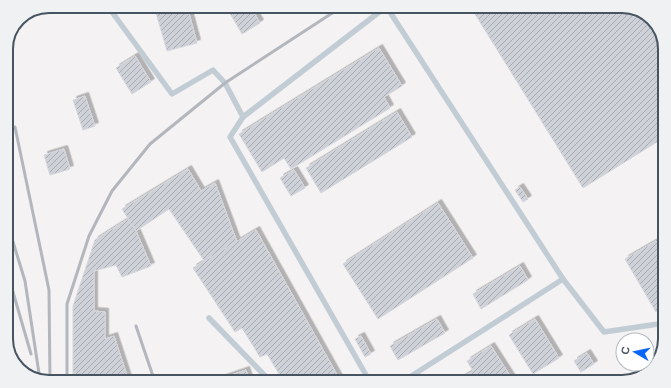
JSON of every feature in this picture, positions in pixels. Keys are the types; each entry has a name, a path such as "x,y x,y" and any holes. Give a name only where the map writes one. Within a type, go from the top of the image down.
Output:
{"lane":[{"path":"113,13 172,94 213,70 225,83 243,117"},
{"path":"366,375 230,137 243,117 377,13"},
{"path":"391,13 563,279 604,332 658,324"},
{"path":"413,375 563,279"},
{"path":"209,318 264,375"}],"building":[{"path":"156,13 189,13 197,43 167,51"},
{"path":"230,13 254,13 260,23 242,34"},
{"path":"474,13 627,13 644,20 651,27 657,40 658,47 658,141 583,188"},
{"path":"379,48 402,86 384,97 390,108 291,169 284,158 262,172 239,134"},
{"path":"135,56 151,82 132,94 116,68"},
{"path":"85,96 95,126 83,130 73,100"},
{"path":"397,112 412,137 321,193 306,168"},
{"path":"64,149 70,169 50,175 44,155"},
{"path":"188,169 201,191 215,183 237,242 205,262 169,209 136,231 122,209"},
{"path":"294,170 305,188 291,196 280,178"},
{"path":"520,187 528,199 523,202 515,190"},
{"path":"438,203 473,258 378,319 343,264"},
{"path":"128,219 136,231 151,266 122,277 116,265 94,271 94,311 105,312 105,339 114,336 127,375 73,375 73,306 95,240"},
{"path":"256,230 337,375 280,375 267,354 260,357 242,328 235,332 193,268"},
{"path":"656,241 658,245 658,311 656,312 625,259"},
{"path":"520,266 528,280 481,309 473,294"},
{"path":"437,319 445,333 398,360 390,346"},
{"path":"535,319 559,358 533,374 509,335"},
{"path":"361,336 371,354 365,357 355,339"},
{"path":"491,346 510,375 466,375 473,371 467,361"},
{"path":"587,353 594,364 581,372 574,361"},
{"path":"246,370 248,375 231,375"}],"railway":[{"path":"67,375 67,304 89,236 112,191 150,144 225,83 332,13"},
{"path":"15,127 49,290 50,375"},
{"path":"13,242 25,281 39,374"},
{"path":"13,292 31,354"},
{"path":"136,326 153,375"}]}
